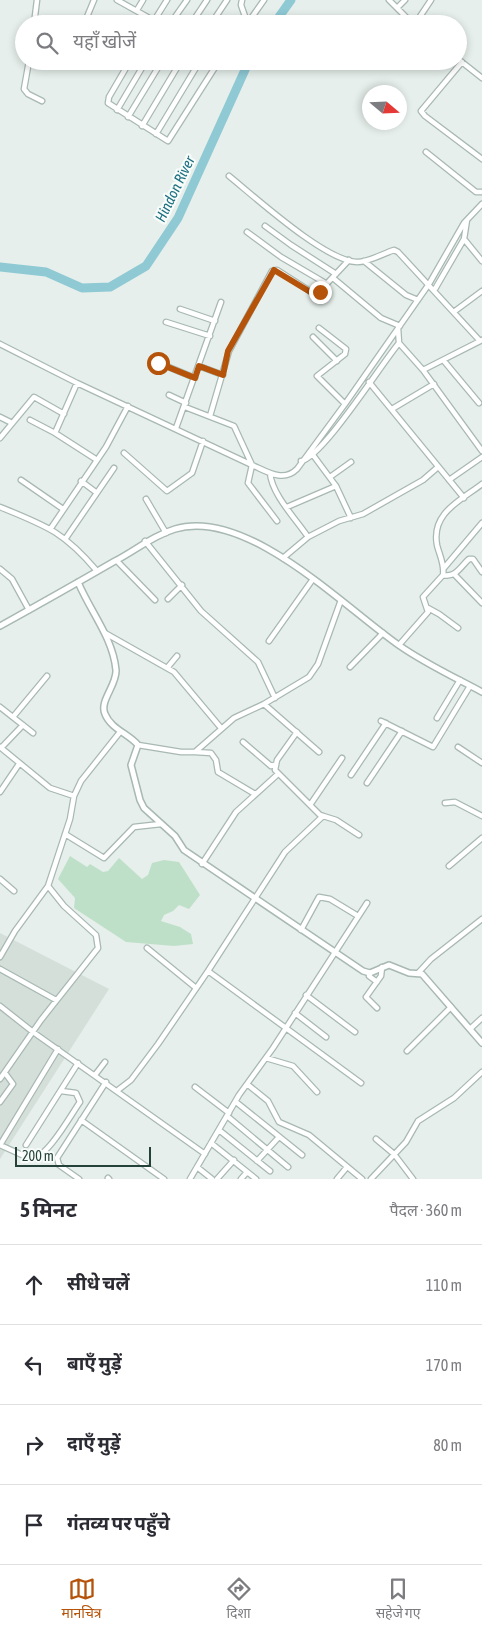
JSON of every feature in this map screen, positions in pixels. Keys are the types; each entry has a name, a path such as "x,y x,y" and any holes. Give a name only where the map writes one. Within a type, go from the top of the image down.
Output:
{"street":[{"path":"36,15 38,0"},
{"path":"88,15 94,0"},
{"path":"137,10 144,0"},
{"path":"157,15 167,0"},
{"path":"176,15 187,0"},
{"path":"197,15 207,0"},
{"path":"242,0 241,4 244,15"},
{"path":"253,15 264,0"},
{"path":"389,0 404,15"},
{"path":"397,8 405,0"},
{"path":"420,15 431,0"},
{"path":"120,1 144,15"},
{"path":"216,15 225,1"},
{"path":"467,66 482,78"},
{"path":"28,70 25,92 42,101"},
{"path":"125,70 109,97 108,103 116,110 168,141 214,70"},
{"path":"116,110 140,70"},
{"path":"128,117 157,70"},
{"path":"142,126 176,70"},
{"path":"156,134 195,70"},
{"path":"453,70 421,111 482,159"},
{"path":"426,152 476,192 482,192"},
{"path":"229,176 294,229 316,244 349,260 364,261 394,250 398,252 435,289 481,340 444,361 423,370"},
{"path":"0,344 252,465 280,476 289,475 302,462 345,404 429,284 454,238 482,204"},
{"path":"435,289 464,239 467,220"},
{"path":"265,226 335,276 381,318 399,327"},
{"path":"247,232 281,257 328,284"},
{"path":"464,239 482,261"},
{"path":"210,416 223,375 228,351 272,271 277,270 316,295 349,260"},
{"path":"364,261 406,295 418,300"},
{"path":"455,311 482,291"},
{"path":"176,428 221,302"},
{"path":"180,309 215,320"},
{"path":"166,322 210,336"},
{"path":"302,462 313,455 337,426 399,343 399,327"},
{"path":"319,328 346,349 345,354 319,374 318,378 345,404"},
{"path":"313,337 336,360"},
{"path":"399,343 434,384 482,451"},
{"path":"444,361 479,403"},
{"path":"158,363 195,378"},
{"path":"199,366 223,375"},
{"path":"55,433 76,382"},
{"path":"369,382 464,498"},
{"path":"392,409 434,384"},
{"path":"169,395 185,405 234,426 252,465 248,483 277,521"},
{"path":"0,438 34,397 64,414"},
{"path":"51,528 97,460 128,406"},
{"path":"0,417 12,423"},
{"path":"30,420 55,433 97,460"},
{"path":"124,453 166,491 192,473 203,441"},
{"path":"313,455 336,486 351,518"},
{"path":"449,480 482,457"},
{"path":"330,477 351,462"},
{"path":"282,558 308,537 339,521 363,514 399,494 438,467"},
{"path":"66,538 114,468"},
{"path":"270,473 271,483 308,537"},
{"path":"21,480 63,509"},
{"path":"81,481 97,493"},
{"path":"458,628 428,608 423,599 425,593 443,575 444,568 436,537 437,525 446,510 482,484"},
{"path":"287,507 336,486"},
{"path":"146,499 166,533"},
{"path":"0,507 51,528 66,538 97,571"},
{"path":"444,568 482,523"},
{"path":"0,626 117,561 145,541 166,533 194,526 218,529 250,540 282,558 313,579 399,645 430,665 482,692"},
{"path":"145,541 182,585 190,599 212,623 236,640 258,662 275,698"},
{"path":"443,575 454,574 469,559 472,559 482,572"},
{"path":"117,561 155,600"},
{"path":"0,569 12,579 29,610"},
{"path":"454,574 482,602"},
{"path":"269,641 313,579"},
{"path":"78,582 87,603 105,633 116,672 114,685 104,705 104,711 120,732 138,745 174,752 211,753 216,760 218,772 254,794"},
{"path":"168,599 182,585"},
{"path":"195,752 234,718 303,682 314,672 341,600"},
{"path":"399,645 428,612 428,608"},
{"path":"105,633 178,675 221,728"},
{"path":"350,667 383,633"},
{"path":"167,668 177,656"},
{"path":"13,717 48,676"},
{"path":"437,718 460,680"},
{"path":"351,775 383,722 430,746 436,746 470,686"},
{"path":"264,704 319,752"},
{"path":"0,707 33,733"},
{"path":"23,725 1,747 50,788 74,796"},
{"path":"367,783 402,731"},
{"path":"0,957 15,931 48,886 65,834 74,796 85,776 120,732"},
{"path":"274,765 296,732"},
{"path":"243,742 271,766 274,765"},
{"path":"138,745 131,765 134,784 144,808 175,836 184,850 202,864 256,897 363,971 370,973 382,967 394,966 409,973 419,972 430,959 482,920"},
{"path":"458,747 482,763"},
{"path":"310,805 342,758"},
{"path":"0,792 19,764"},
{"path":"274,765 278,774 323,816 336,820 359,834"},
{"path":"202,864 236,812 278,774"},
{"path":"445,803 455,802 482,816"},
{"path":"118,1090 132,1080 208,971 285,852 323,816"},
{"path":"65,834 104,858 134,827 161,824"},
{"path":"449,866 482,838"},
{"path":"0,879 14,891"},
{"path":"0,1102 14,1084 2,1076 56,1000 95,954 99,943 96,936 64,906 48,886"},
{"path":"302,930 319,897 330,899 358,916"},
{"path":"190,1179 247,1084 286,1028 367,903"},
{"path":"147,948 196,988"},
{"path":"377,1008 366,997 382,974 382,967"},
{"path":"0,969 56,1000"},
{"path":"208,971 361,1083"},
{"path":"419,972 482,1043"},
{"path":"370,973 369,976 377,982"},
{"path":"306,995 355,1032"},
{"path":"0,1006 33,1032 118,1090 205,1154"},
{"path":"407,1051 450,1007"},
{"path":"295,1013 326,1037"},
{"path":"470,1029 482,1018"},
{"path":"58,1049 0,1145 31,1159 40,1155 55,1139 80,1102 76,1093 61,1091"},
{"path":"266,1058 293,1066 317,1092"},
{"path":"95,1075 105,1062"},
{"path":"26,1146 78,1063"},
{"path":"371,1179 411,1137 418,1121 454,1098 482,1072"},
{"path":"78,1179 57,1162 60,1152 106,1082"},
{"path":"247,1084 268,1101 279,1122 309,1135 361,1179"},
{"path":"195,1088 228,1114 288,1167"},
{"path":"236,1102 302,1155"},
{"path":"81,1120 164,1179"},
{"path":"219,1130 270,1172"},
{"path":"257,1161 279,1136"},
{"path":"376,1139 394,1154 413,1179"},
{"path":"211,1143 256,1179"},
{"path":"217,1179 234,1160"},
{"path":"197,1167 212,1179"},
{"path":"337,1179 347,1167"},
{"path":"241,1179 247,1172"}],"shaded area":[{"path":"0,933 109,989 0,1159"}],"green space":[{"path":"70,856 87,867 90,864 103,872 108,871 119,858 142,879 148,875 152,863 164,860 179,862 200,895 189,909 179,905 173,911 164,915 161,921 180,927 191,934 193,944 174,946 126,942 74,908 75,898 58,879"}],"waterway":[{"name":"Hindon River","path":"280,15 291,0"},
{"name":"Hindon River","path":"0,267 46,272 82,288 110,287 146,266 178,218 245,70"}],"route":[{"path":"158,363 195,378 199,366 223,375 228,351 260,298 274,270 277,270 316,295 320,292"}]}
